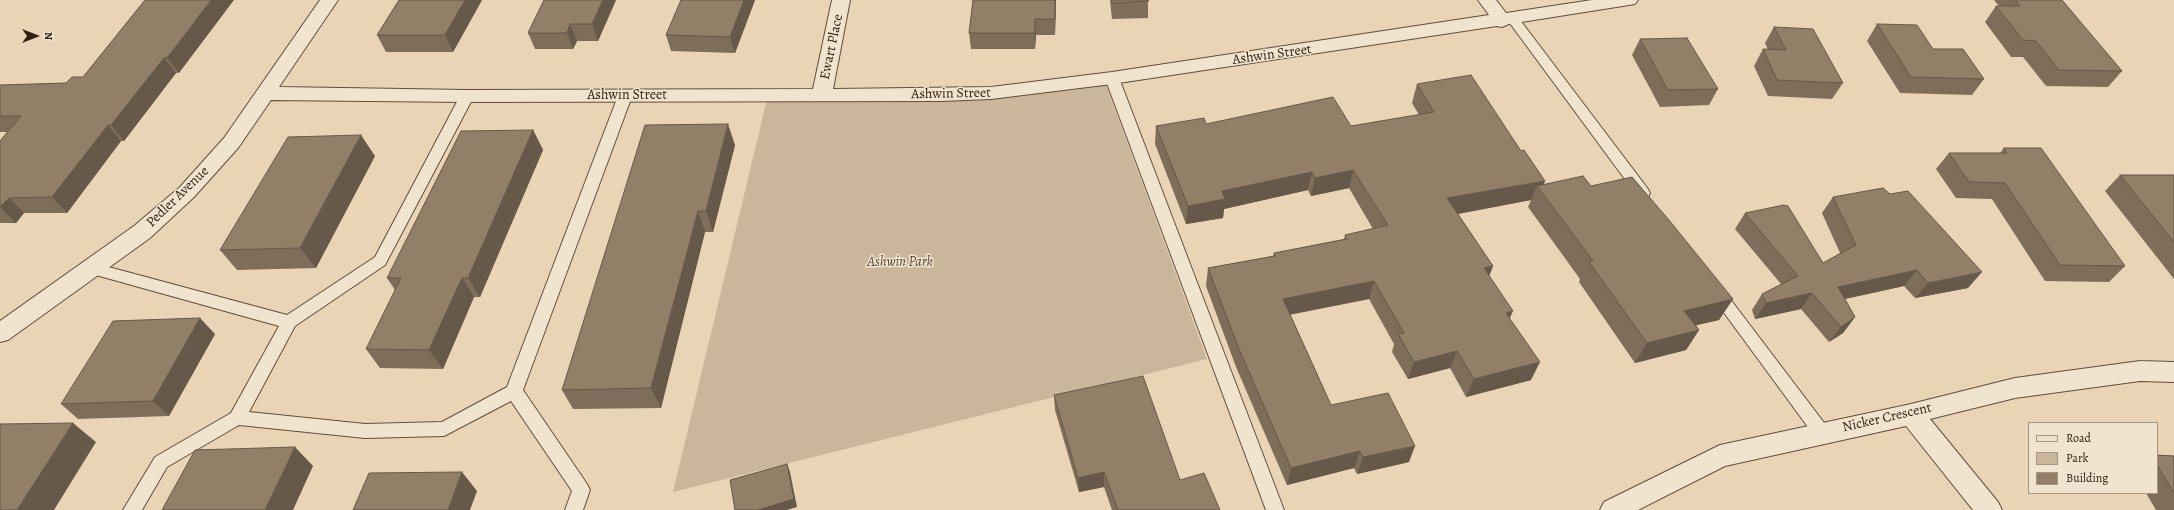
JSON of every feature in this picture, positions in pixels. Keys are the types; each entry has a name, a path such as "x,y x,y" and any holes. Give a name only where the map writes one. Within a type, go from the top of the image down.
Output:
{"street":[{"name":"Pedler Avenue","path":"5,323 90,268 142,232 187,192 231,143 329,0"},
{"name":"Ewart Place","path":"822,94 841,0"},
{"path":"1487,0 1507,20"},
{"name":"Ashwin Street","path":"266,93 467,96 822,94 941,95 991,93 1112,78 1507,20 1629,0"},
{"name":"Nicker Crescent","path":"1613,510 1720,456 1911,414 2015,388 2140,371 2174,372"},
{"path":"1911,414 1989,510"}],"lane":[{"path":"1507,20 1651,204"},
{"path":"1112,78 1275,510"},
{"path":"132,510 161,462 237,418 289,322 380,261 467,96"},
{"path":"237,418 365,431 410,431 444,428 514,391 626,96"},
{"path":"90,268 289,322"},
{"path":"1708,280 1822,433"},
{"path":"514,391 581,490 574,510"}],"green space":[{"name":"Ashwin Park","path":"1104,79 1207,359 673,492 768,95 1015,96"}],"building":[{"path":"145,0 211,0 167,58 164,58 111,125 108,125 52,197 9,198 0,207 0,141 21,116 0,116 0,85 66,83 72,77 83,77"},
{"path":"399,0 465,0 445,35 377,35"},
{"path":"544,0 603,0 592,24 570,24 567,33 528,33"},
{"path":"681,0 744,0 730,37 666,35"},
{"path":"973,0 1055,0 1055,19 1035,19 1035,33 969,33"},
{"path":"1112,0 1148,0 1149,1 1112,3"},
{"path":"2015,0 2062,0 2122,71 2059,70 2036,41 2023,40 1996,6 2020,6"},
{"path":"1877,24 1917,25 1933,49 1963,49 1984,79 1911,77"},
{"path":"1774,27 1813,29 1843,83 1777,80 1763,49 1786,50"},
{"path":"1687,38 1718,89 1668,90 1640,39"},
{"path":"1471,75 1521,151 1524,150 1545,181 1447,198 1493,266 1484,268 1513,311 1506,313 1540,362 1474,379 1457,351 1414,362 1398,334 1404,333 1374,281 1283,299 1331,405 1388,393 1415,446 1363,457 1360,451 1291,468 1239,349 1208,268 1275,256 1274,253 1347,239 1345,235 1388,225 1353,170 1315,178 1312,172 1222,191 1225,199 1188,206 1156,126 1204,118 1206,124 1333,97 1351,126 1434,112 1417,84"},
{"path":"728,124 706,211 698,211 651,388 562,390 645,125"},
{"path":"533,130 468,278 462,278 429,350 366,349 401,278 387,278 461,131"},
{"path":"361,135 300,248 220,250 288,137"},
{"path":"2004,148 2041,148 2125,266 2060,265 2005,183 1969,182 1949,153 2007,153"},
{"path":"2120,175 2174,175 2174,242"},
{"path":"1583,176 1591,186 1632,177 1733,299 1684,311 1699,330 1647,343 1589,262 1593,261 1537,186"},
{"path":"1883,188 1890,194 1908,191 1982,272 1928,283 1917,270 1838,287 1855,317 1841,327 1812,293 1766,303 1762,294 1798,276 1745,213 1784,205 1788,206 1823,263 1856,245 1833,197"},
{"path":"200,318 153,401 61,404 113,321"},
{"path":"1143,376 1180,480 1204,473 1220,510 1118,510 1104,472 1078,478 1054,395"},
{"path":"73,423 17,510 0,510 0,424"},
{"path":"295,447 265,510 162,510 195,450"},
{"path":"2158,455 2174,456 2174,493 2158,467"},
{"path":"787,464 794,499 758,510 735,510 730,480"},
{"path":"462,472 448,510 353,510 369,473"}]}
